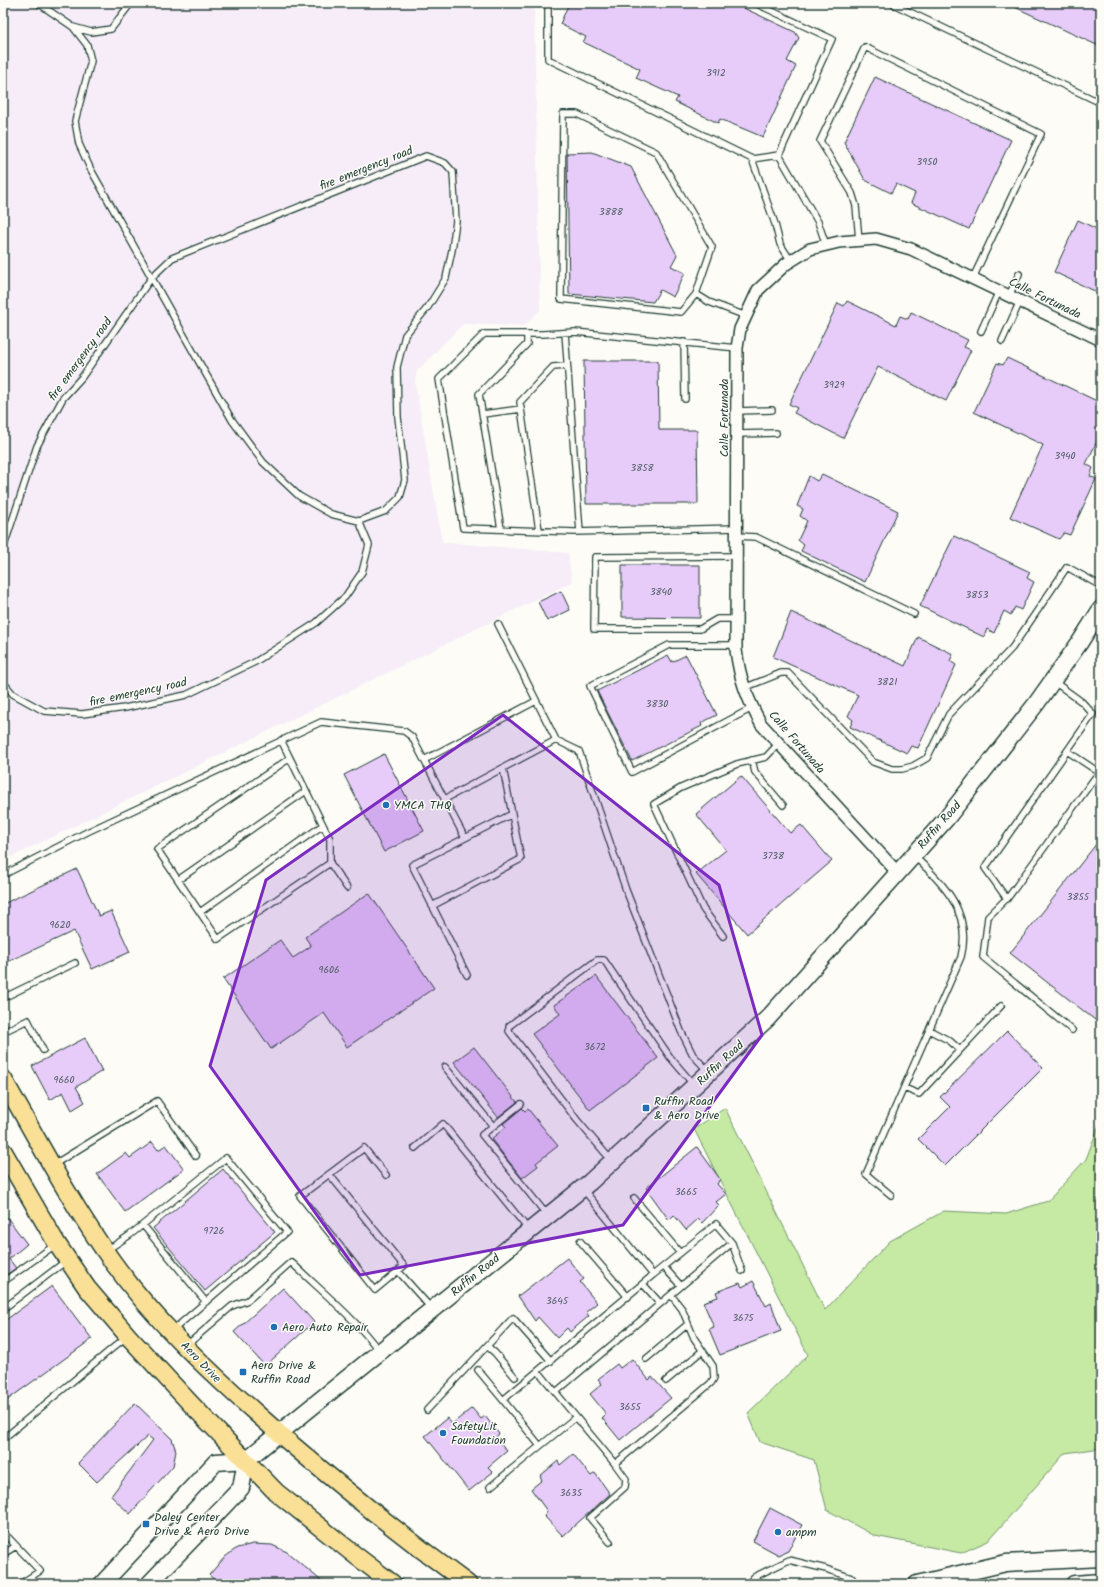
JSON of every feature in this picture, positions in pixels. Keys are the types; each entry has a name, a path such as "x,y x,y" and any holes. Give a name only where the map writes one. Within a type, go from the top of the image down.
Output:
{"main road":[{"name":"Ruffin Road","path":"246,1460 582,1189 768,1018 946,819 1052,681 1101,609"},
{"name":"Aero Drive","path":"3,1079 87,1225 106,1252 171,1331 211,1374 278,1433 374,1514 468,1584"},
{"path":"4,1153 57,1244 87,1288 128,1336 276,1492 393,1584"},
{"path":"102,1584 216,1462 246,1460"},
{"path":"149,1584 241,1488 246,1460"},
{"path":"917,1584 1006,1563 1101,1558"},
{"path":"1074,1584 1101,1582"}],"street":[{"name":"Calle Fortunada","path":"898,873 761,724 752,708 739,674 736,645 736,619 737,348 740,329 758,290 791,261 810,249 859,240 876,239 911,249 1101,340"}],"lane":[{"path":"38,3 73,28 86,45 91,61 75,120 79,144 90,168 232,420 263,462 299,496 331,514 360,522"},
{"path":"73,28 91,32 111,29 131,3"},
{"path":"548,3 548,59 752,159 779,155"},
{"path":"755,3 832,39 779,155"},
{"path":"891,3 1101,103"},
{"path":"859,240 856,206 852,193 820,141 865,46 1041,134 973,278"},
{"path":"563,114 577,114 656,152 712,247 696,294 681,312 562,299 563,114"},
{"path":"779,155 818,222 826,245"},
{"name":"fire emergency road","path":"3,549 36,446 59,404 82,377 152,277 172,258 426,156 445,163 453,172 456,215 446,278 428,307 405,334 397,367 398,417 405,480 400,497 386,511 360,522 369,545 362,572 345,597 316,623 255,662 186,696 125,708 82,714 44,711 13,694 3,682"},
{"path":"752,159 775,224 780,244 791,261"},
{"path":"1009,296 1019,274"},
{"path":"981,331 999,291"},
{"path":"696,294 709,302 746,316"},
{"path":"1002,341 1020,301"},
{"path":"737,348 575,332 484,334 439,379 463,528 580,532 737,532 756,537 914,614"},
{"path":"565,333 580,532"},
{"path":"501,529 479,394 527,344 527,334"},
{"path":"684,342 685,399"},
{"path":"539,530 520,402 552,367 567,366"},
{"path":"483,414 521,409"},
{"path":"737,411 772,410"},
{"path":"737,434 776,433"},
{"path":"736,619 717,619 700,629 594,629 595,557 737,556"},
{"path":"744,688 781,673 788,673 873,762 892,770 913,766 927,758 949,714 1012,648 1067,567 1101,586"},
{"path":"498,624 556,740 579,751 626,890 681,1031 693,1055 709,1073"},
{"path":"736,645 669,645 590,686 632,772 752,708"},
{"path":"1007,898 986,868 1093,714 1082,702 1052,681"},
{"path":"424,760 536,701"},
{"path":"3,875 87,832 321,722 404,731 412,737 465,838"},
{"path":"280,740 330,839 330,863 347,888"},
{"path":"445,799 556,740"},
{"path":"724,936 703,909 654,804 681,788 737,764 766,757 779,743"},
{"path":"1067,751 1100,773 1007,899 988,916 983,957 1072,1030"},
{"path":"290,758 157,849 218,939 330,863"},
{"path":"752,760 755,772 783,806"},
{"path":"432,906 521,859 503,768"},
{"path":"178,880 306,791"},
{"path":"467,975 412,865 512,814"},
{"path":"200,912 323,825"},
{"path":"892,1195 866,1174 961,957 964,944 964,934 957,907 949,892 913,855"},
{"path":"612,1162 577,1120 509,1031 509,1026 597,960 604,960 670,1057 695,1086"},
{"path":"3,998 74,963"},
{"path":"904,1088 919,1094 1001,1006"},
{"path":"3,1032 28,1020 43,1050"},
{"path":"929,1030 950,1041 960,1050"},
{"path":"445,1067 493,1126"},
{"path":"52,1165 157,1101 196,1156"},
{"path":"521,1104 482,1135 548,1216"},
{"path":"414,1148 443,1124 530,1231"},
{"path":"330,1174 404,1266 375,1290 300,1196 364,1148 386,1175"},
{"path":"106,1252 143,1225 226,1158 287,1232 171,1331"},
{"path":"582,1189 653,1275"},
{"path":"634,1198 680,1253"},
{"path":"503,1400 716,1224 732,1243 742,1271"},
{"path":"143,1225 206,1302"},
{"path":"580,1241 628,1297"},
{"path":"556,1392 732,1243"},
{"path":"3,1282 57,1244"},
{"path":"3,1309 68,1260"},
{"path":"186,1347 232,1306 248,1300 291,1262 349,1319 363,1329 380,1352"},
{"path":"664,1267 681,1286"},
{"path":"398,1271 432,1310"},
{"path":"643,1284 660,1304"},
{"path":"615,1464 711,1383 714,1378 713,1366 702,1351 682,1309 671,1295"},
{"path":"427,1410 513,1318 550,1361"},
{"path":"646,1359 688,1324"},
{"path":"3,1439 128,1336"},
{"path":"487,1346 495,1353 515,1377"},
{"path":"666,1381 702,1351"},
{"path":"478,1370 540,1446"},
{"path":"538,1371 626,1479 625,1487 590,1518 610,1542"},
{"path":"490,1487 576,1417"},
{"path":"3,1532 40,1571 20,1584"},
{"path":"3,1554 16,1546"},
{"path":"748,1584 754,1577 789,1560 826,1569 852,1578 855,1584"}],"highlighted area":[{"path":"503,715 719,885 762,1035 623,1225 360,1275 210,1066 266,880"}],"shaded area":[{"path":"3,3 534,3 540,310 524,326 463,324 417,371 415,381 442,542 568,553 572,582 3,861"}],"green space":[{"path":"725,1108 825,1310 890,1241 944,1211 1006,1214 1048,1201 1086,1159 1101,1120 1101,1448 1065,1453 988,1541 961,1553 875,1536 827,1510 814,1460 760,1442 748,1413 808,1355 694,1129"}],"building":[{"path":"569,3 733,3 795,32 799,38 787,61 796,66 763,137 720,119 718,123 675,102 678,97 636,78 640,69 583,42 586,37 560,24"},
{"path":"1006,3 1101,3 1101,47"},
{"path":"875,77 1011,140 969,229 911,203 915,193 896,184 891,193 865,180 844,142"},
{"path":"592,152 631,167 677,255 671,266 685,273 673,297 660,290 653,302 569,294 567,153"},
{"path":"1078,220 1101,231 1101,294 1054,272"},
{"path":"847,301 896,325 900,316 908,319 911,312 968,340 964,347 971,350 946,401 878,367 843,438 794,413 797,408 789,404 838,303 844,306"},
{"path":"1007,358 1101,403 1101,433 1086,464 1093,468 1090,476 1096,479 1070,535 1064,533 1059,539 1010,517 1043,445 974,412 997,363 1003,365"},
{"path":"584,361 658,361 659,430 697,430 698,504 586,504"},
{"path":"822,474 898,511 865,582 801,551 804,545 798,540 807,521 800,516 803,509 797,506 809,476 817,481"},
{"path":"954,536 1030,572 1027,578 1034,582 1021,610 1015,607 1011,615 1004,611 994,633 987,629 984,637 920,606"},
{"path":"622,565 700,565 700,618 622,617"},
{"path":"561,591 570,610 547,621 538,602"},
{"path":"791,612 905,666 918,637 953,654 950,661 956,665 918,748 911,746 907,753 850,727 853,720 848,716 858,695 773,657"},
{"path":"668,655 672,662 686,655 717,715 701,723 702,726 632,761 597,691"},
{"path":"384,754 424,831 384,852 344,775"},
{"path":"741,776 790,833 801,825 832,861 747,934 696,874 726,850 696,814"},
{"path":"1101,838 1101,1011 1095,1020 1010,953"},
{"path":"77,869 99,916 111,911 130,952 92,969 74,931 3,964 3,904"},
{"path":"369,893 434,988 347,1047 324,1013 271,1049 223,979 280,940 293,958 311,946 305,937"},
{"path":"596,976 658,1058 590,1110 532,1034 560,1014 554,1005"},
{"path":"1007,1031 1043,1068 945,1166 918,1139 950,1107 940,1097"},
{"path":"85,1038 102,1071 76,1087 85,1102 72,1110 63,1092 50,1100 32,1066"},
{"path":"474,1047 517,1102 498,1117 454,1062"},
{"path":"522,1108 525,1111 528,1109 558,1146 536,1163 538,1166 522,1178 491,1139 506,1127 503,1124"},
{"path":"152,1142 158,1150 166,1145 184,1169 125,1212 97,1174 126,1153 130,1158"},
{"path":"697,1147 720,1179 717,1184 726,1194 716,1202 719,1205 702,1223 698,1219 686,1230 674,1215 669,1220 646,1188"},
{"path":"223,1169 275,1232 205,1291 153,1228"},
{"path":"3,1212 27,1244 9,1259 16,1268 3,1277"},
{"path":"567,1258 584,1279 580,1282 597,1303 586,1312 589,1316 570,1332 567,1328 557,1338 538,1317 535,1321 518,1296"},
{"path":"753,1281 766,1306 771,1303 781,1331 720,1355 709,1329 714,1327 703,1302 718,1297 716,1292 740,1283 742,1287"},
{"path":"52,1286 92,1339 3,1403 3,1322"},
{"name":"Aero Auto Repair","path":"283,1288 314,1322 265,1366 234,1332"},
{"path":"632,1359 649,1380 652,1377 671,1398 620,1440 602,1418 606,1414 590,1394 602,1384 598,1379 617,1364 620,1368"},
{"path":"135,1403 172,1439 176,1451 173,1466 130,1514 111,1496 153,1440 148,1436 97,1482 78,1463"},
{"path":"472,1408 481,1419 485,1416 499,1434 496,1437 507,1451 488,1467 493,1472 469,1491 425,1436 447,1418 452,1424"},
{"path":"573,1454 591,1476 595,1473 610,1494 563,1536 544,1516 547,1511 531,1489 542,1480 540,1476 558,1461 560,1465"},
{"name":"ampm","path":"770,1508 802,1525 788,1551 779,1555 753,1541"},
{"path":"253,1544 272,1545 287,1552 325,1584 219,1584 209,1575 225,1557 237,1548"}],"place":[{"name":"YMCA THQ","path":"386,805"},
{"name":"Ruffin Road & Aero Drive","path":"646,1108"},
{"name":"Aero Auto Repair","path":"274,1327"},
{"name":"Aero Drive & Ruffin Road","path":"243,1372"},
{"name":"SafetyLit Foundation","path":"443,1433"},
{"name":"Daley Center Drive & Aero Drive","path":"146,1524"},
{"name":"ampm","path":"778,1532"}]}
